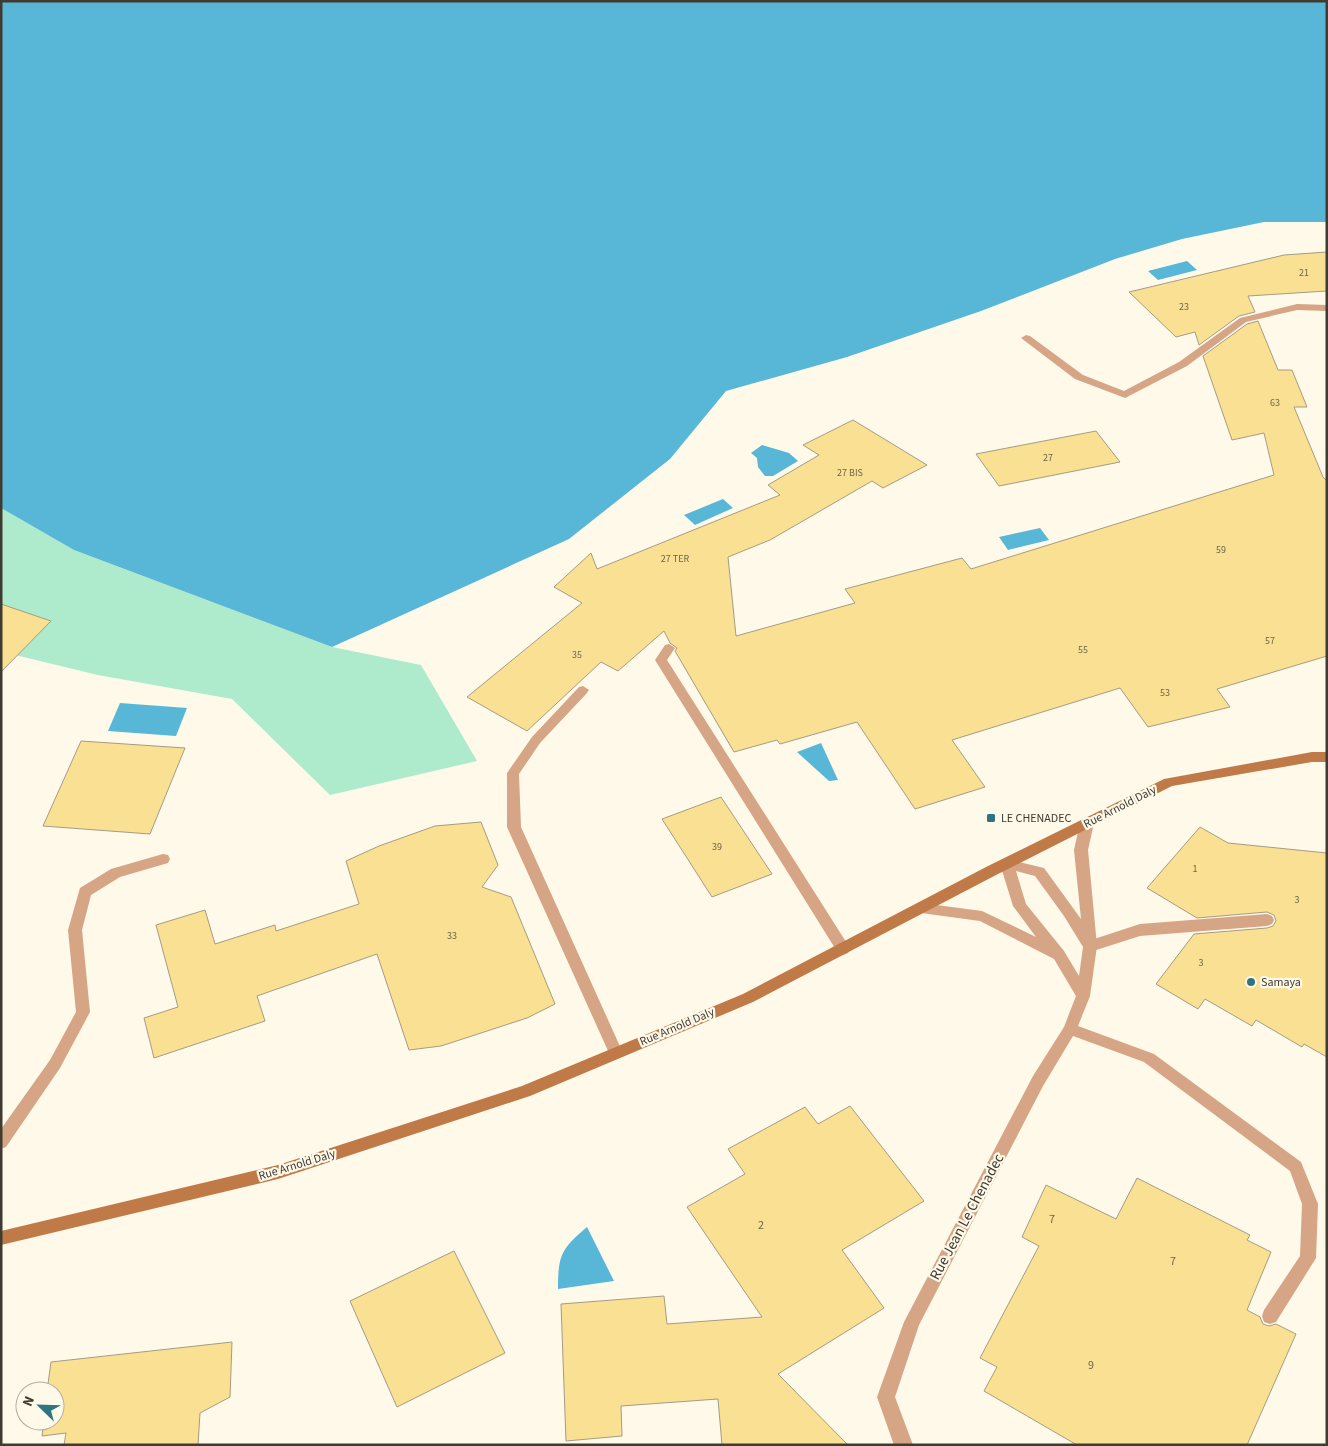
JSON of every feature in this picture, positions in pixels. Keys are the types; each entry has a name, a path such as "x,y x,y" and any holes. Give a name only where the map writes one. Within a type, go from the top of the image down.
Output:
{"street":[{"path":"1026,338 1079,377 1125,395 1183,364 1242,320 1297,307 1327,308"},
{"path":"669,648 661,660 843,949"},
{"path":"583,690 536,740 513,773 514,827 616,1053"},
{"name":"Rue Arnold Daly","path":"1,1238 278,1172 525,1091 748,998 920,908 1169,782 1312,757 1327,757"},
{"name":"Rue Jean Le Chenadec","path":"904,1445 886,1397 912,1322 1038,1081 1070,1029 1083,996 1090,946 1082,850 1087,823"},
{"path":"1,1142 55,1064 82,1012 75,930 86,892 116,873 162,859"},
{"path":"1007,864 1039,872 1090,946 1140,930 1267,920"},
{"path":"1007,864 1020,906 1059,955 1083,996"},
{"path":"920,908 982,916 1059,955"},
{"path":"1070,1029 1149,1058 1296,1167 1310,1204 1308,1258 1270,1316"}],"green space":[{"path":"1,508 74,550 332,647 421,665 477,761 330,795 232,699 98,675 15,655 1,629"}],"water":[{"path":"1,1 1327,1 1327,222 1264,222 1182,239 1115,259 981,311 847,357 726,391 670,459 569,539 332,647 74,550 1,508"},
{"path":"1187,261 1197,270 1158,280 1148,271"},
{"path":"762,445 789,453 798,461 773,476 765,476 758,467 757,458 751,453"},
{"path":"723,499 733,508 695,525 684,515"},
{"path":"1040,528 1049,540 1008,550 999,537"},
{"path":"120,703 187,708 176,736 108,731"},
{"path":"821,743 838,780 829,781 797,752"},
{"path":"587,1227 614,1281 558,1289 560,1260 566,1247"}],"building":[{"path":"1327,252 1327,291 1248,296 1255,312 1239,316 1199,345 1195,332 1176,337 1129,292 1284,255"},
{"path":"1258,321 1278,370 1292,370 1307,407 1294,407 1323,477 1327,481 1327,656 1217,689 1230,707 1148,727 1120,688 952,740 985,787 915,809 857,722 780,744 777,740 734,752 675,651 677,648 670,643 664,631 618,671 601,662 527,731 467,697 582,603 554,587 591,553 597,569 780,495 768,485 819,455 803,445 853,420 927,465 883,488 872,481 770,540 728,557 736,636 855,603 845,589 962,558 971,569 1274,475 1264,433 1232,440 1203,356 1247,324"},
{"path":"1096,431 1120,462 999,486 976,454"},
{"path":"1,604 51,621 1,672"},
{"path":"81,741 185,748 150,834 43,826"},
{"path":"721,797 772,874 712,897 662,819"},
{"path":"481,822 498,865 482,887 511,897 555,1004 527,1018 441,1046 409,1050 377,954 257,996 265,1021 154,1058 144,1018 178,1007 156,925 205,910 215,944 275,925 276,931 359,904 346,861 379,846 435,826"},
{"path":"1200,827 1228,843 1327,853 1327,1057 1304,1044 1302,1047 1256,1020 1252,1026 1205,999 1198,1009 1156,984 1194,934 1267,928 1273,926 1276,921 1274,915 1267,912 1197,918 1147,888"},
{"path":"850,1106 924,1201 842,1250 884,1308 778,1374 848,1445 722,1445 718,1399 621,1406 622,1436 566,1441 561,1304 664,1296 667,1324 762,1317 687,1207 745,1174 728,1149 805,1107 818,1124"},
{"path":"1137,1178 1250,1235 1247,1240 1271,1252 1247,1310 1260,1317 1263,1324 1269,1326 1276,1324 1296,1334 1247,1445 1077,1445 984,1391 997,1367 980,1358 1039,1246 1022,1237 1046,1185 1116,1219"},
{"path":"454,1251 505,1353 397,1407 350,1301"},
{"path":"232,1342 230,1397 200,1413 198,1445 64,1445 66,1433 42,1436 43,1431 65,1431 65,1381 48,1381 51,1362"}],"place":[{"name":"LE CHENADEC","path":"991,818"},
{"name":"Samaya","path":"1251,982"}]}
